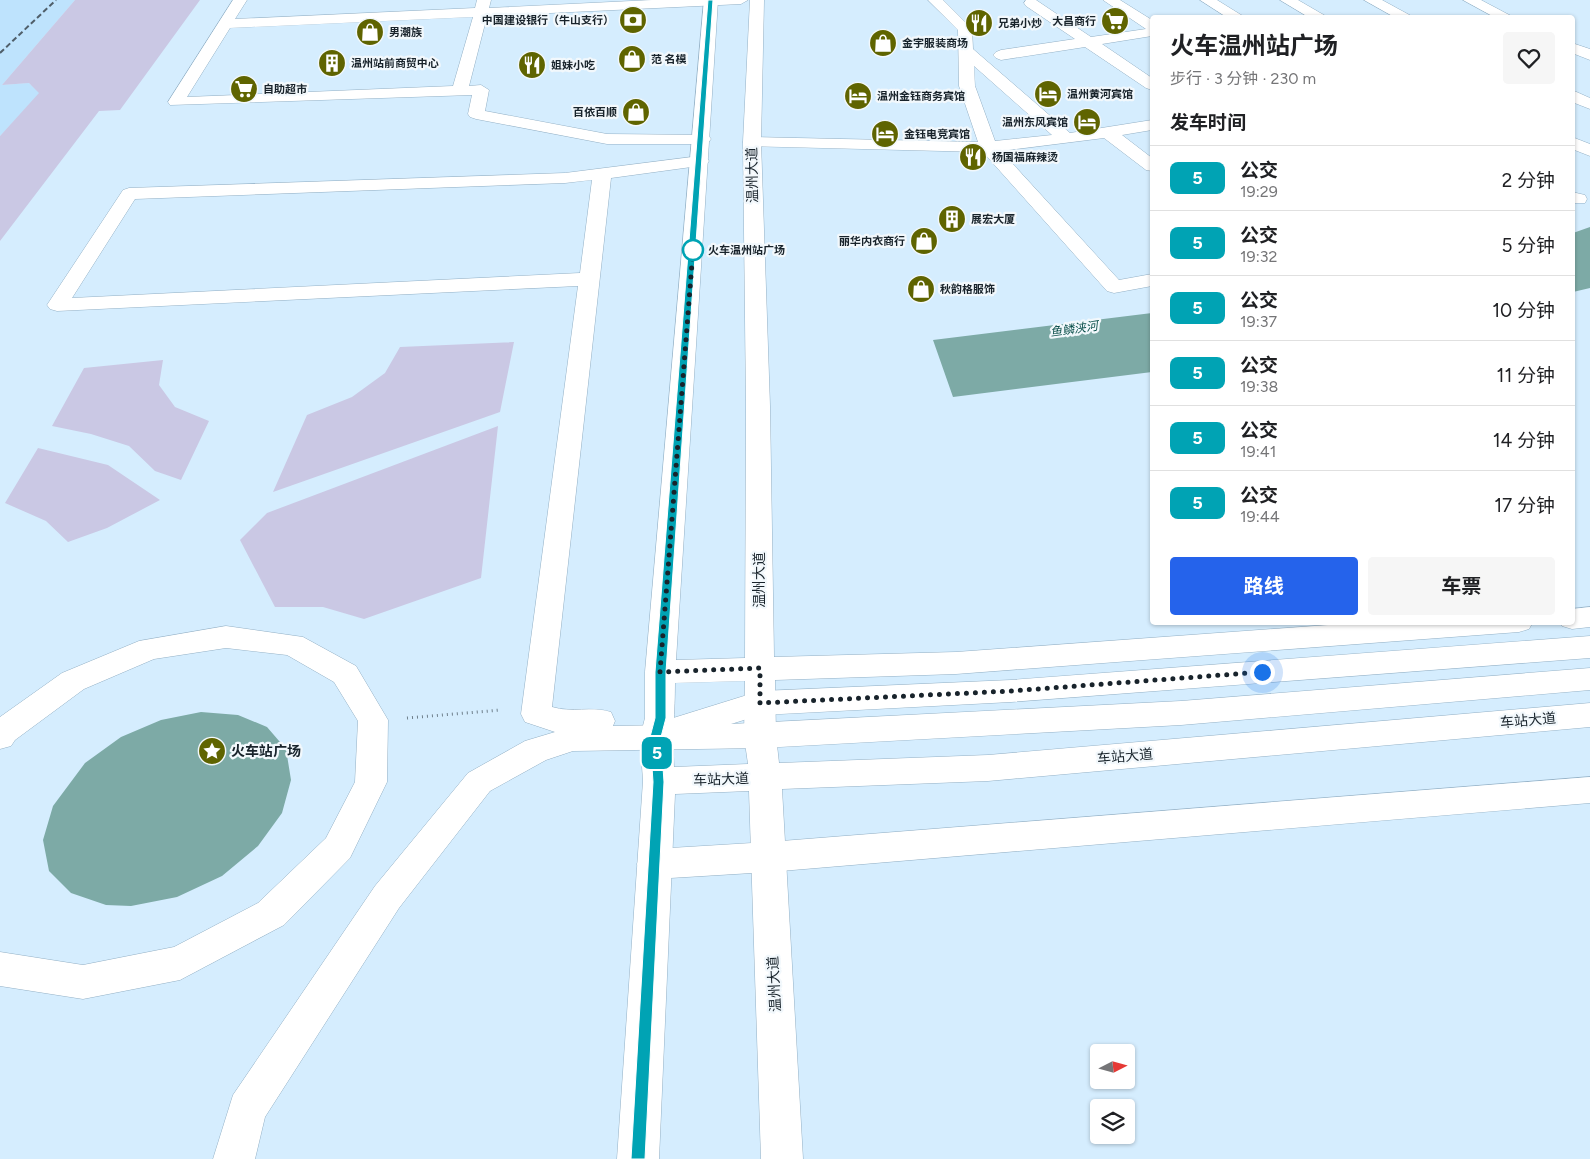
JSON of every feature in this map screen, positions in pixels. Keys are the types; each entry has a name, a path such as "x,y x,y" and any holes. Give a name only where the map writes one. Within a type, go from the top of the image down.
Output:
{"main road":[{"path":"240,0 176,102 481,90 476,114 607,139 701,150"},
{"path":"225,24 482,6 741,0"},
{"name":"温州大道","path":"758,0 752,142 758,406 760,736 765,777 782,1159"},
{"path":"935,0 965,29 968,86 988,147 1114,287 1150,280"},
{"path":"1110,0 1150,25"},
{"path":"1207,0 1234,15"},
{"path":"1286,0 1316,15"},
{"path":"1371,0 1402,15"},
{"path":"1470,0 1502,15"},
{"path":"638,1159 658,782 660,672 711,1"},
{"path":"1031,3 1150,84"},
{"path":"460,91 482,6"},
{"path":"1000,55 1090,43 1150,32"},
{"path":"966,50 1066,138"},
{"path":"1575,96 1590,104"},
{"path":"752,142 988,147 1108,133 1150,125"},
{"path":"1108,133 1150,164"},
{"path":"1575,144 1590,151"},
{"path":"588,279 57,305 129,194 565,178 602,175 701,150"},
{"path":"602,175 536,714 565,723 658,727 760,736 1181,713 1590,679"},
{"path":"1575,619 1590,617"},
{"path":"660,672 956,663 1478,625"},
{"path":"0,737 4,731 72,682 149,649 226,637 293,645 345,674 373,720 371,782 338,848 271,914 180,963 82,982 0,969"},
{"path":"234,1159 247,1110 387,897 479,782 536,750 573,739 658,727 760,703 1011,691 1590,647"},
{"name":"车站大道","path":"658,782 988,768 1590,714"},
{"path":"654,864 769,857 1590,790"}],"path":[{"path":"373,720 497,710 536,714"}],"shaded area":[{"path":"0,0 75,0 2,85 29,83 40,93 0,136"},
{"path":"75,0 200,0 120,110 99,111 0,241 0,136 39,93 29,83 2,85"},
{"path":"514,342 500,412 273,492 307,415 352,397 385,373 400,347"},
{"path":"163,360 159,385 175,407 209,421 181,480 155,471 129,446 91,434 52,426 84,368"},
{"path":"498,426 481,578 364,619 323,607 275,607 240,540 267,513"},
{"path":"38,448 108,465 160,500 107,528 68,542 46,521 5,503"}],"water":[{"path":"1590,227 1590,288 1575,292 1575,232"},
{"name":"鱼鳞浃河","path":"1150,313 1150,372 953,397 933,340"},
{"path":"201,712 238,715 267,727 286,749 291,780 282,813 258,846 222,876 177,897 131,906 106,905 71,893 49,871 43,840 53,806 85,763 121,737 161,720"}],"railway":[{"path":"0,53 56,0"}],"bus line":[{"name":"5","path":"638,1159 658,782 656,737 660,718 660,672 711,0"}],"place":[{"name":"中国建设银行（牛山支行）","path":"633,20"},
{"name":"大昌商行","path":"1115,21"},
{"name":"兄弟小炒","path":"979,23"},
{"name":"男潮族","path":"370,32"},
{"name":"金宇服装商场","path":"883,43"},
{"name":"范 名模","path":"632,59"},
{"name":"温州站前商贸中心","path":"332,63"},
{"name":"姐妹小吃","path":"532,65"},
{"name":"自助超市","path":"244,89"},
{"name":"温州黄河宾馆","path":"1048,94"},
{"name":"温州金钰商务宾馆","path":"858,96"},
{"name":"百依百顺","path":"636,112"},
{"name":"温州东风宾馆","path":"1087,122"},
{"name":"金钰电竞宾馆","path":"885,134"},
{"name":"杨国福麻辣烫","path":"973,157"},
{"name":"展宏大厦","path":"952,219"},
{"name":"丽华内衣商行","path":"924,241"},
{"name":"火车温州站广场","path":"693,250"},
{"name":"秋韵格服饰","path":"921,289"},
{"name":"火车站广场","path":"212,751"}],"route":[{"path":"693,250 660,672 760,668 760,703 1011,691 1262,672"}]}
